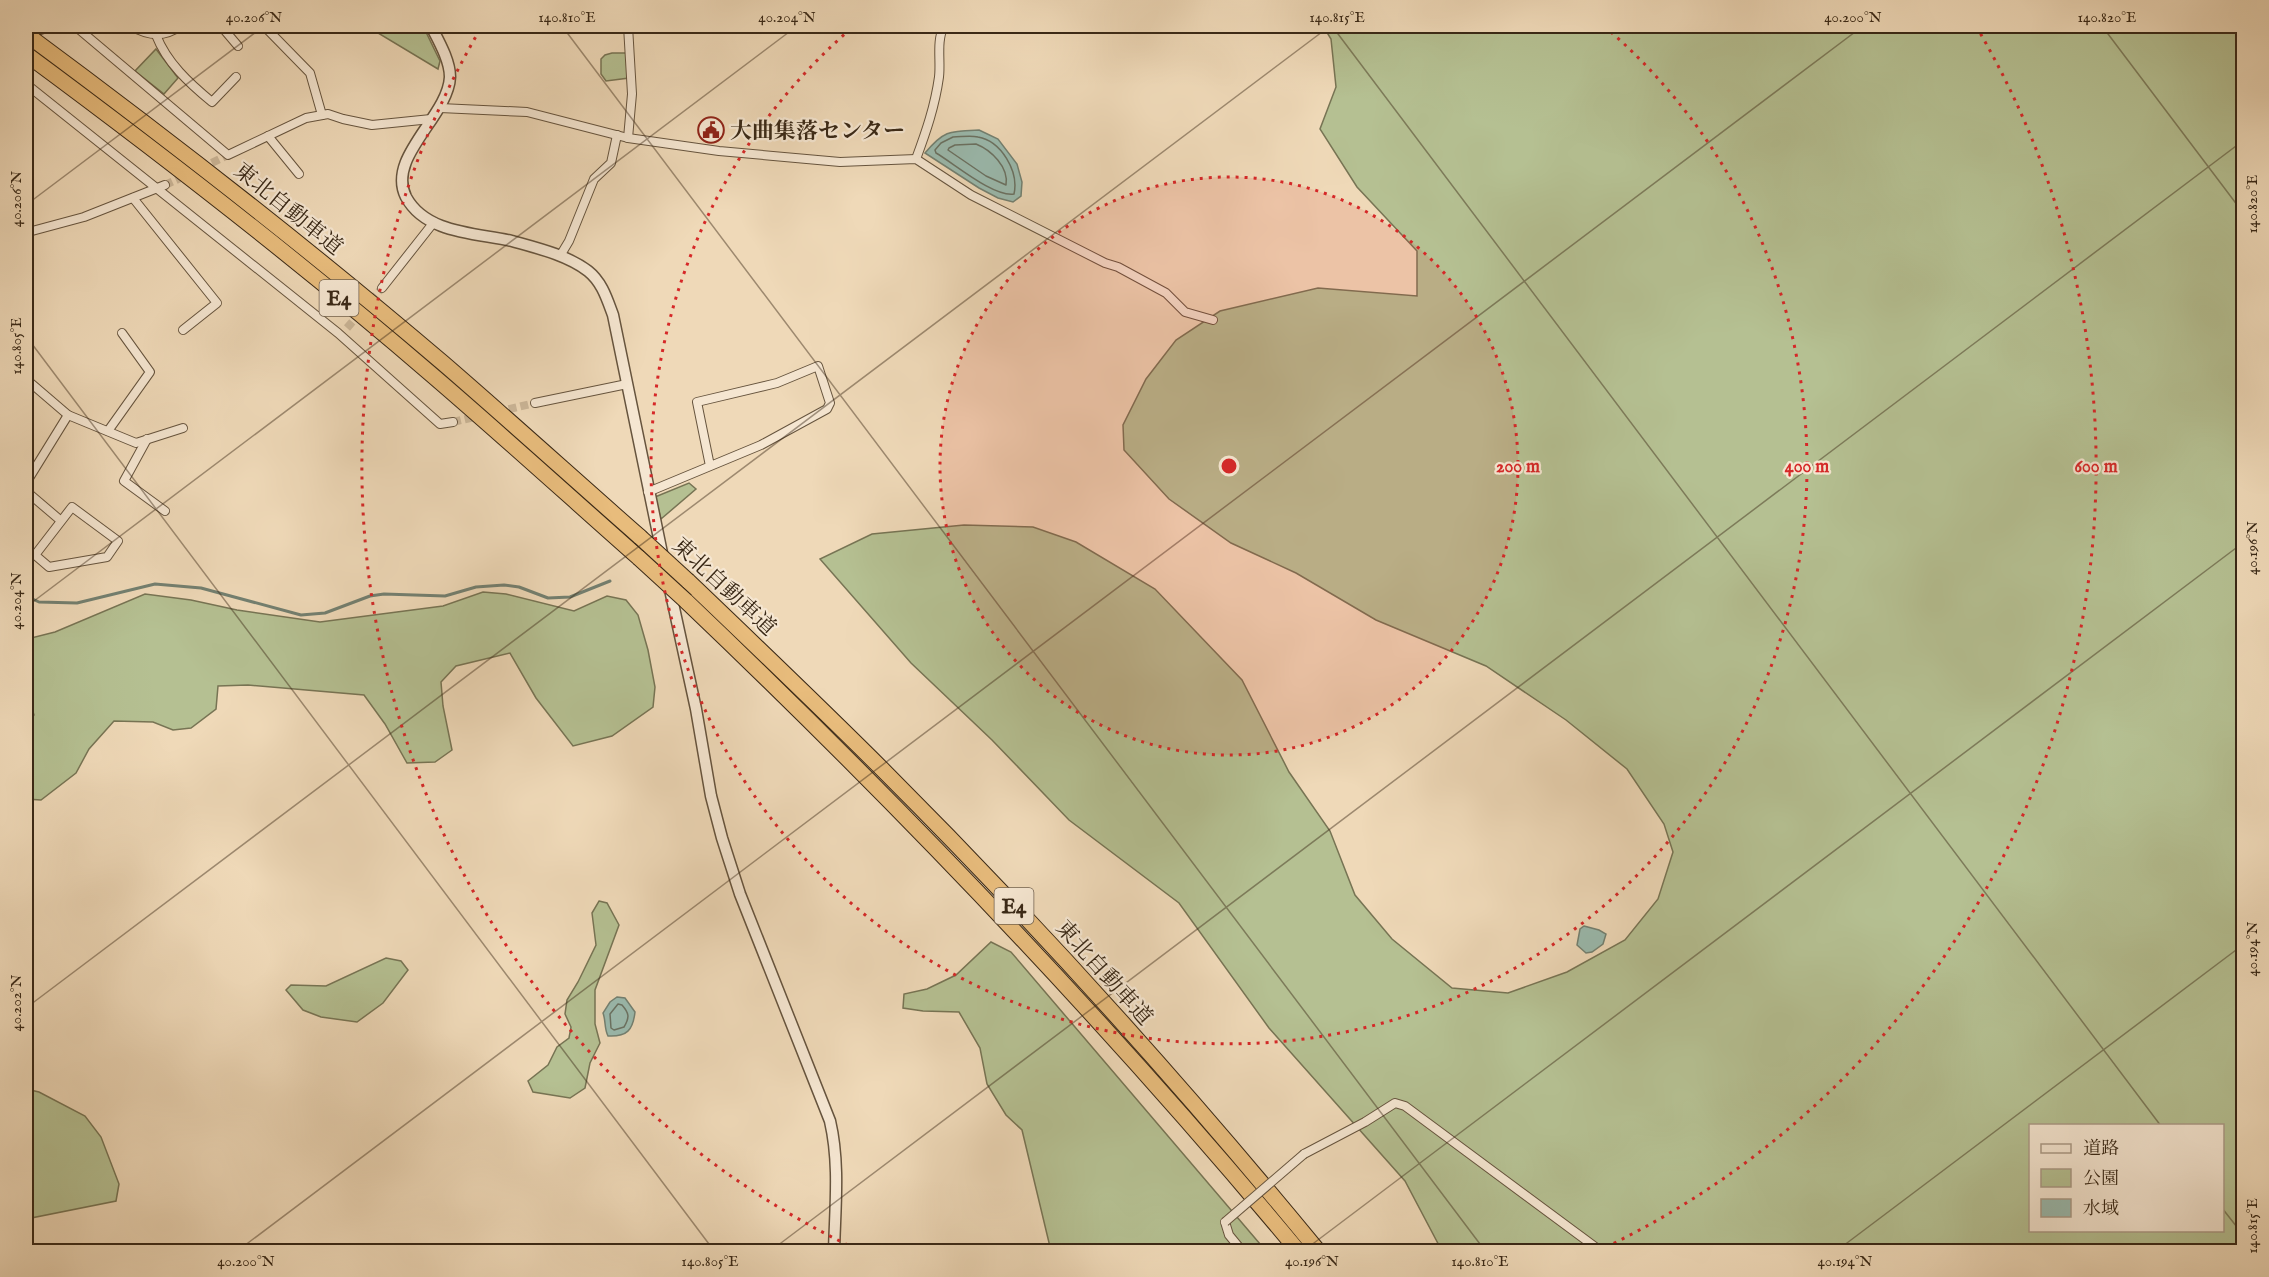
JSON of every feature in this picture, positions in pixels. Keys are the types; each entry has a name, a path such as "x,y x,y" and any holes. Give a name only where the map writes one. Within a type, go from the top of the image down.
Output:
{"highway":[{"name":"東北自動車道","path":"36,32 139,118 311,253 443,363 688,581 885,771 990,880 1155,1061 1319,1251"},
{"name":"東北自動車道","path":"26,54 139,138 301,265 432,375 686,601 856,766 979,891 1143,1071 1299,1251"}],"street":[{"path":"75,26 228,154 306,118 322,115 328,114 343,120 372,125 431,119"},
{"path":"131,26 141,32 156,35 170,33 180,26"},
{"path":"220,26 238,46"},
{"path":"264,26 310,73 322,115"},
{"path":"431,26 447,63 450,76 440,108 403,167 402,182 406,196 421,215 434,222 454,229 512,241 560,256 589,272 603,289 612,315 696,709 711,796 722,838 740,894 830,1121 835,1144 836,1169 834,1251"},
{"path":"628,26 632,94 628,138"},
{"path":"916,159 934,109 940,73 940,32 944,26"},
{"path":"156,35 162,51 175,67 212,102 236,77"},
{"path":"26,84 338,333 440,424 453,422"},
{"path":"440,108 527,112 628,138 719,151 840,162 916,159 971,195 1166,293 1185,312 1213,320"},
{"path":"560,256 569,241 594,179 611,163 617,135"},
{"path":"268,136 299,174"},
{"path":"26,236 32,231 84,217 165,185"},
{"path":"133,198 217,303 183,330"},
{"path":"382,288 434,222"},
{"path":"338,333 347,328"},
{"path":"108,431 150,372 122,333"},
{"path":"648,492 761,445 827,409 830,403 818,366 777,383 697,402 710,466"},
{"path":"26,379 68,415 136,443 183,428"},
{"path":"535,403 627,384"},
{"path":"26,483 68,415"},
{"path":"147,439 124,481 165,512"},
{"path":"26,491 60,520"},
{"path":"72,507 118,541 107,557 50,567 35,555 60,520 72,507"},
{"path":"1243,1251 1229,1235 1225,1222 1304,1154 1365,1122 1395,1103 1405,1106 1602,1251"}],"green space":[{"path":"375,26 423,26 440,61 438,69 373,30"},
{"path":"1323,26 2243,26 2243,1244 2207,1252 1442,1251 1405,1181 1269,1028 1179,903 1069,820 992,740 911,663 820,559 872,534 964,525 1033,527 1076,542 1155,589 1242,680 1289,772 1330,831 1355,895 1392,939 1452,988 1508,993 1567,972 1625,940 1658,899 1673,852 1664,824 1627,769 1566,720 1486,666 1376,620 1296,573 1231,543 1169,499 1124,450 1123,425 1146,379 1176,340 1220,311 1318,288 1417,296 1417,251 1357,187 1320,129 1336,87 1331,39"},
{"path":"156,49 178,78 164,94 135,71"},
{"path":"612,53 628,53 629,78 606,81 601,74 601,59"},
{"path":"689,483 696,489 661,519 655,497"},
{"path":"483,592 506,594 574,611 607,596 626,600 638,615 648,650 655,687 653,707 612,736 573,746 536,698 510,653 456,666 441,682 443,706 452,750 435,762 407,763 385,724 364,695 248,685 218,686 216,709 191,728 173,730 153,722 114,721 89,749 76,773 41,800 26,799 26,728 34,715 26,690 27,639 55,632 145,594 320,622 443,606"},
{"path":"599,901 607,903 619,925 595,990 595,1024 600,1043 590,1063 585,1088 570,1098 533,1092 528,1081 548,1065 557,1047 569,1038 571,1027 565,1014 567,1000 596,945 592,913"},
{"path":"991,942 1011,952 1266,1251 1051,1251 1022,1130 1006,1115 987,1084 980,1048 959,1012 903,1008 904,994 927,989 956,975"},
{"path":"386,958 401,961 408,970 383,1003 357,1022 321,1017 303,1010 286,990 291,985 326,986"},
{"path":"26,1089 39,1092 85,1116 101,1137 119,1184 116,1201 26,1219"}],"water":[{"path":"979,130 998,139 1017,164 1022,182 1021,196 1013,202 998,198 979,188 925,153 937,140 948,133"},
{"path":"1584,926 1606,934 1603,944 1592,952 1586,953 1577,945 1580,929"},
{"path":"617,997 625,998 635,1012 634,1018 631,1028 624,1034 608,1036 603,1013 610,1002"}],"waterway":[{"path":"26,596 39,602 77,603 155,584 201,588 301,615 325,613 370,596 384,594 445,596 476,587 504,585 519,587 548,598 570,597 610,581"}],"tunnel":[{"path":"201,168 228,155"},
{"path":"165,185 187,175"},
{"path":"347,328 382,288"},
{"path":"497,412 535,403"},
{"path":"453,422 479,416"}],"place":[{"name":"大曲集落センター","path":"711,130"}]}
